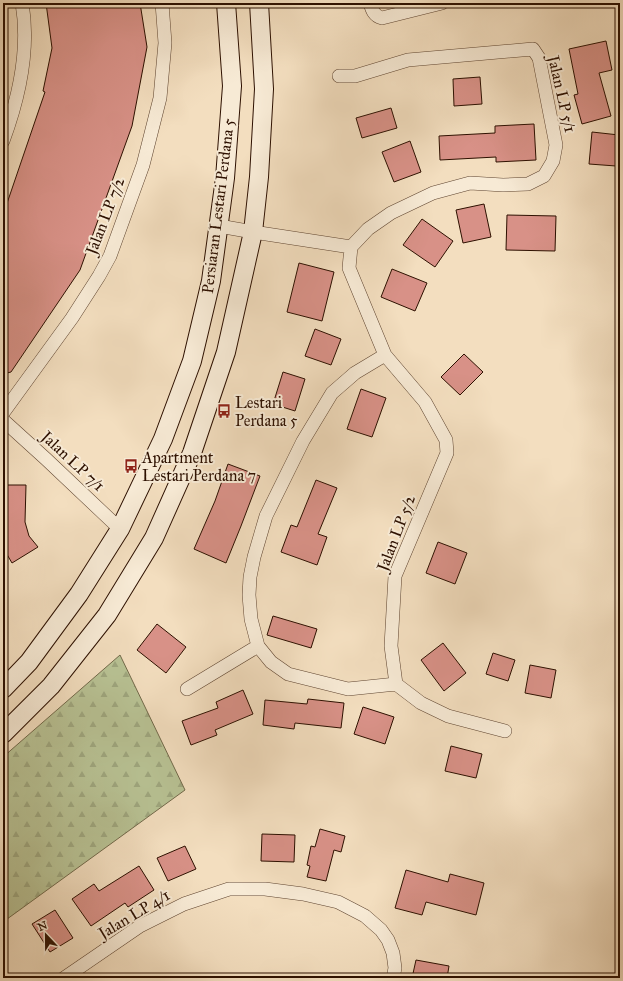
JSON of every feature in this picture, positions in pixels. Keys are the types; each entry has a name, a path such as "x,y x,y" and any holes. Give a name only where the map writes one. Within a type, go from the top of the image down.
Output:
{"main road":[{"name":"Persiaran Lestari Perdana 5","path":"3,690 29,662 79,594 120,528 163,439 192,361 211,281 225,178 232,86 226,3"},
{"name":"Persiaran Lestari Perdana 5","path":"3,734 51,686 107,615 154,538 192,453 226,352 253,232 259,176 264,89 259,3"}],"street":[{"path":"3,141 19,92 25,44 22,3"},
{"name":"Jalan LP 7/2","path":"3,414 72,318 110,256 143,166 160,98 165,43 162,3"},
{"path":"370,3 373,12 377,17 382,18 442,3"},
{"name":"Jalan LP 5/1","path":"339,76 355,76 408,60 533,49 539,58 556,145 553,161 544,176 528,184 503,185 470,183 433,193 391,213 368,229 351,247"},
{"path":"219,226 351,247 349,268 385,355 355,373 332,393 303,441 266,516 254,557 250,577 249,595 251,619 258,646 271,662 288,674 348,689 396,684 421,703 448,716 505,731"},
{"name":"Jalan LP 5/2","path":"385,355 425,402 446,440 447,453 395,576 391,646 396,684"},
{"name":"Jalan LP 7/1","path":"3,420 46,458 120,528"},
{"path":"187,689 258,646"},
{"name":"Jalan LP 4/1","path":"64,978 140,926 184,904 229,889 265,889 304,894 338,902 365,916 381,930 388,940 393,953 395,968 393,978"}],"green space":[{"path":"120,655 185,790 3,922 3,757"}],"building":[{"path":"46,3 140,3 147,47 132,126 80,270 11,372 3,374 3,215 45,92 43,91 52,48"},
{"path":"606,41 612,70 599,73 611,116 582,124 574,95 578,94 569,49"},
{"path":"480,77 482,104 454,106 453,79"},
{"path":"391,108 397,128 362,138 356,118"},
{"path":"534,124 536,160 496,162 496,157 440,160 439,136 495,133 495,126"},
{"path":"592,132 619,135 616,166 589,164"},
{"path":"410,141 421,172 394,182 382,152"},
{"path":"484,204 491,237 463,243 456,210"},
{"path":"507,215 556,216 555,251 506,250"},
{"path":"422,219 453,241 435,267 403,245"},
{"path":"299,263 334,272 322,321 287,312"},
{"path":"392,269 427,283 415,311 381,297"},
{"path":"315,329 341,339 331,365 305,356"},
{"path":"464,354 483,372 460,395 441,377"},
{"path":"283,372 305,379 295,411 273,404"},
{"path":"361,389 386,398 372,437 347,429"},
{"path":"228,464 260,476 226,563 194,549 215,501"},
{"path":"316,480 337,488 318,534 327,537 317,565 281,552 291,525 297,527"},
{"path":"3,485 26,485 25,522 29,536 38,547 12,563 5,551 3,551"},
{"path":"438,542 467,553 455,584 426,573"},
{"path":"273,616 317,629 311,648 267,635"},
{"path":"157,624 186,647 166,673 137,650"},
{"path":"443,643 466,673 444,691 421,660"},
{"path":"493,653 515,660 508,681 486,674"},
{"path":"530,665 556,670 551,698 525,693"},
{"path":"243,690 253,714 215,730 217,735 191,745 182,721 218,708 216,702"},
{"path":"308,699 344,703 341,728 295,723 294,729 263,725 265,700 307,704"},
{"path":"363,707 394,717 385,744 354,734"},
{"path":"451,746 482,754 476,778 445,771"},
{"path":"320,829 345,836 341,852 334,850 326,881 307,877 310,866 307,865 311,846 315,847"},
{"path":"262,834 295,835 294,862 261,861"},
{"path":"185,846 196,869 168,881 157,858"},
{"path":"139,866 154,890 128,907 125,903 91,926 72,899 94,884 99,891"},
{"path":"406,870 448,882 450,874 484,883 476,915 426,902 422,915 395,908"},
{"path":"55,910 73,938 50,952 32,924"},
{"path":"416,960 449,966 447,978 412,978"}],"place":[{"name":"Lestari Perdana 5","path":"224,411"},
{"name":"Apartment Lestari Perdana 7","path":"131,466"}]}
